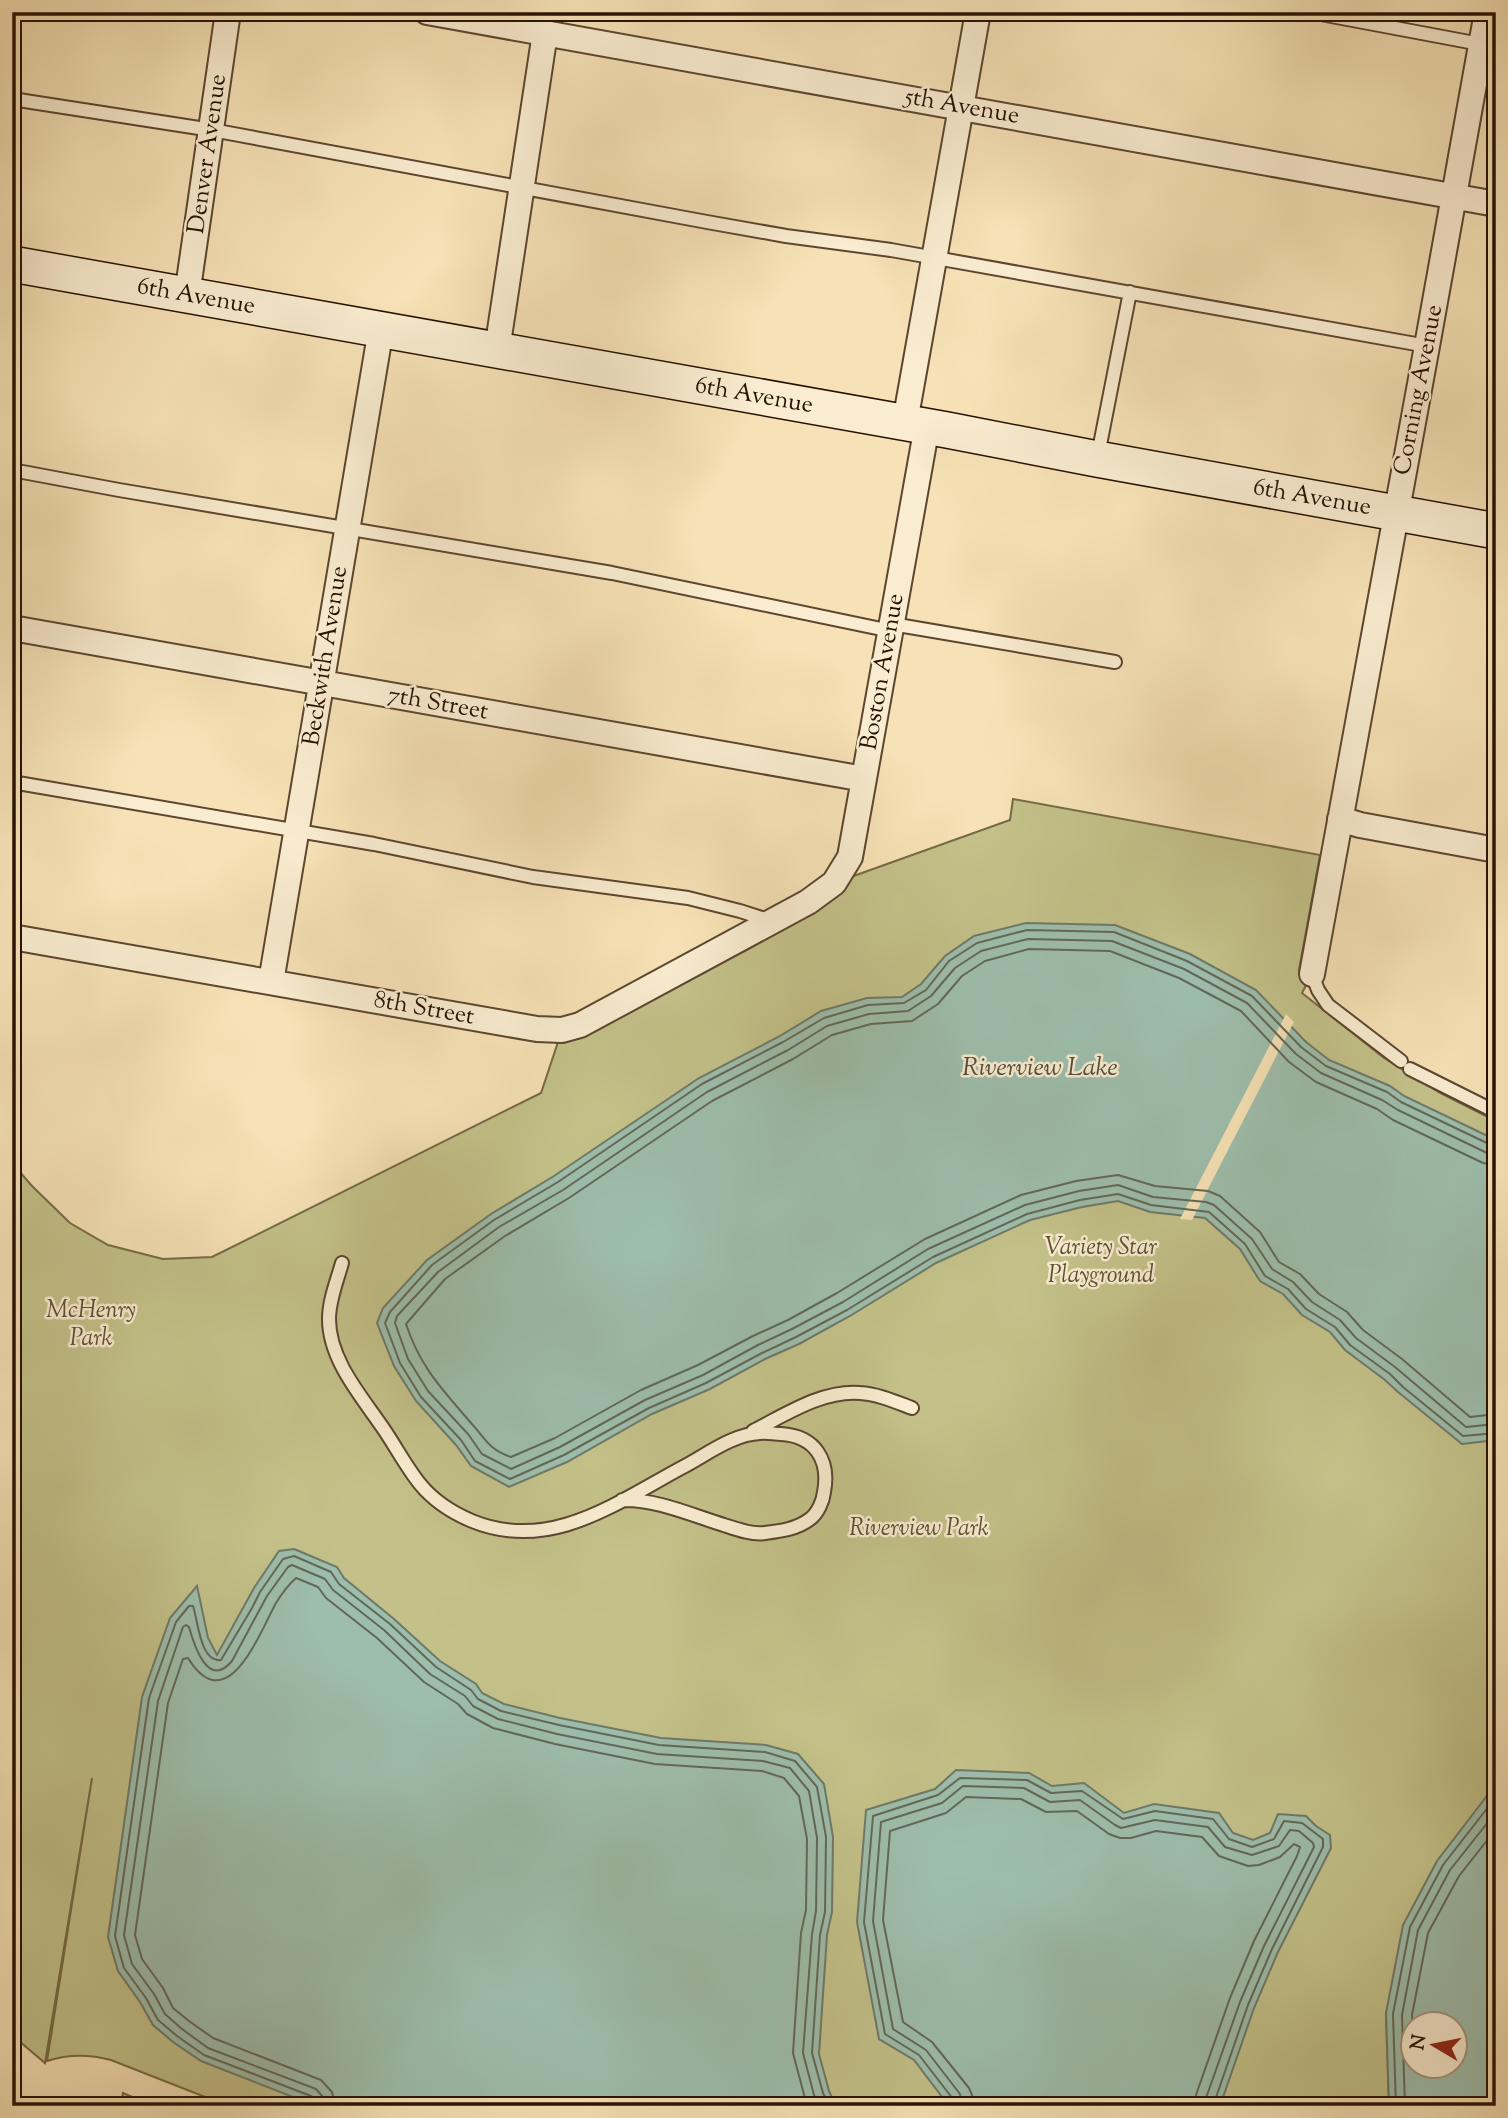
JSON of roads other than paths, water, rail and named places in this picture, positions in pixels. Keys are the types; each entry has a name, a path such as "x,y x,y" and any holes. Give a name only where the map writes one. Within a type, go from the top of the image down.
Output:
{"main road":[{"name":"6th Avenue","path":"12,264 916,424 1496,531"}],"street":[{"name":"Denver Avenue","path":"187,295 228,12"},
{"name":"5th Avenue","path":"427,12 1496,204"},
{"name":"Boston Avenue","path":"808,902 834,883 850,857 891,627 934,258 978,12"},
{"name":"Corning Avenue","path":"1312,974 1454,196 1488,46 1487,12"},
{"path":"497,350 545,33"},
{"name":"Beckwith Avenue","path":"271,982 381,329"},
{"name":"7th Street","path":"12,628 864,779"},
{"path":"1340,819 1496,850"},
{"name":"8th Street","path":"12,937 537,1029 562,1030 580,1025 808,902"}],"lane":[{"path":"1310,12 1488,46"},
{"path":"12,99 212,130 786,236 934,258 1427,346"},
{"path":"1097,459 1130,292"},
{"path":"12,470 612,573 891,627 1115,662"},
{"path":"12,782 441,856 533,877 688,898 771,922"},
{"path":"1312,974 1328,1005 1406,1065 1496,1112"},
{"path":"342,1263 329,1318 331,1336 339,1361 421,1485 462,1517 502,1531 526,1532 570,1525 740,1437 813,1402 838,1394 860,1393 886,1398 912,1408"},
{"path":"622,1500 658,1504 761,1534 791,1529 812,1518 822,1502 827,1479 824,1461 810,1443 787,1434 759,1433 740,1437"}],"water":[{"name":"Riverview Lake","path":"1026,923 1115,925 1190,954 1256,990 1306,1042 1329,1060 1390,1086 1404,1096 1496,1140 1496,1440 1462,1444 1345,1350 1330,1332 1302,1315 1283,1294 1260,1281 1240,1249 1205,1218 1150,1212 1118,1201 1030,1220 936,1263 799,1344 710,1389 652,1414 567,1462 509,1487 471,1466 456,1445 416,1401 394,1366 377,1323 383,1308 427,1260 491,1214 554,1176 699,1078 780,1036 821,1011 867,998 902,997 921,984 945,956 974,936"},
{"path":"294,1549 337,1567 344,1578 440,1661 476,1684 482,1693 504,1704 661,1738 766,1745 798,1754 824,1784 833,1837 832,1912 827,1935 819,2054 836,2106 316,2106 201,2061 153,2025 118,1971 108,1937 142,1697 170,1618 197,1586 208,1638 217,1655 254,1588 279,1551"},
{"path":"956,1770 1029,1773 1052,1786 1084,1783 1124,1813 1154,1804 1219,1813 1233,1833 1253,1840 1270,1833 1278,1814 1306,1816 1330,1835 1331,1848 1278,1952 1254,2008 1220,2106 949,2106 914,2060 879,2039 857,1922 866,1810 935,1789"},
{"path":"1496,1784 1496,2106 1389,2106 1386,2013 1403,1925 1437,1861"}],"park label":[{"name":"Variety Star Playground","path":"1101,1262"},
{"name":"McHenry Park","path":"91,1325"},
{"name":"Riverview Park","path":"919,1529"}]}
